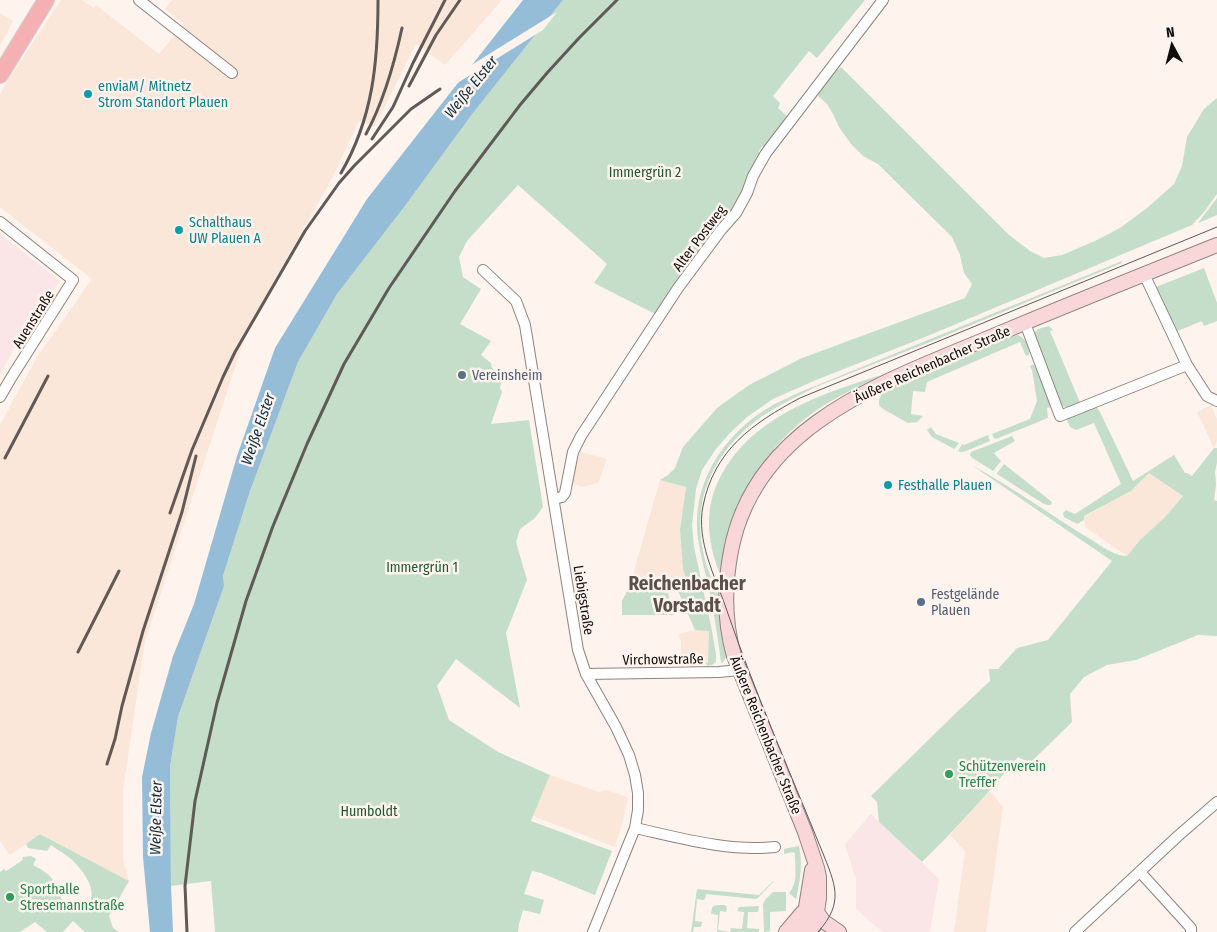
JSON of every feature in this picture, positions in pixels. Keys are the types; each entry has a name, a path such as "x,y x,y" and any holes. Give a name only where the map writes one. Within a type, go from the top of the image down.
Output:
{"main road":[{"path":"0,75 46,0"}],"street":[{"path":"139,0 232,73"},
{"name":"Alter Postweg","path":"554,499 562,497 565,493 573,452 584,430 678,288 736,213 747,193 752,176 766,153 883,0"},
{"name":"Auenstraße","path":"0,222 73,280 0,397"},
{"name":"Äußere Reichenbacher Straße","path":"812,932 812,854 740,670 728,630 725,595 727,570 732,543 740,518 754,489 769,467 804,431 864,392 1025,323 1217,245"},
{"name":"Liebigstraße","path":"483,270 516,301 525,325 578,650 586,674 616,727 629,755 638,793 635,828 593,932"},
{"path":"1144,274 1187,365 1207,396 1215,401"},
{"path":"1025,323 1060,416 1187,365"},
{"name":"Virchowstraße","path":"586,674 740,670"},
{"path":"1075,932 1217,802"},
{"path":"635,828 739,848 758,849 775,847"},
{"path":"1140,872 1191,928 1190,932"},
{"path":"786,932 811,911 839,932"},
{"name":"Äußere Reichenbacher Straße","path":"802,932 811,911"}],"shaded area":[{"path":"61,0 81,0 94,8 96,5 159,54 184,24 165,9 172,0 502,0 445,65 416,44 375,126 359,121 329,184 249,325 145,641 123,790 123,860 129,881 41,834 10,855 0,841 0,425 37,357 92,279 0,207 0,95"},
{"path":"0,13 13,21 0,46"},
{"path":"0,234 60,281 26,326 0,375"},
{"path":"1211,405 1217,419 1217,441 1214,448 1197,412"},
{"path":"580,452 607,459 598,483 582,487 573,483 572,478"},
{"path":"1149,473 1183,496 1127,556 1085,527 1084,517 1131,491"},
{"path":"660,480 686,487 680,530 683,569 689,589 668,593 630,585"},
{"path":"695,630 709,630 708,663 681,664 679,634"},
{"path":"550,775 599,792 606,790 628,797 615,847 533,816"},
{"path":"990,791 1003,807 986,932 954,932 965,851 950,835"},
{"path":"871,814 939,879 930,932 882,932 856,909 856,880 845,844"}],"green space":[{"path":"563,0 865,0 817,58 809,51 773,96 780,103 778,108 789,118 766,149 762,146 759,151 760,157 736,207 657,315 594,283 607,264 518,185 467,241 459,257 463,277 481,289 460,324 491,341 481,355 491,363 492,368 503,375 500,388 502,392 491,424 529,420 543,507 535,518 520,529 516,542 527,580 506,633 520,708 456,659 437,686 449,720 498,752 550,775 531,821 612,851 595,895 532,871 524,894 544,900 540,914 523,910 518,932 215,932 211,881 171,886 170,767 178,717 224,586 223,576 250,491 298,362 337,294 405,206 473,113"},
{"path":"841,67 1008,234 1030,251 1044,258 1062,255 1120,228 1147,208 1174,184 1182,166 1187,137 1204,109 1217,98 1217,194 1192,225 930,335 816,380 773,399 747,417 716,449 702,470 696,489 692,525 694,547 716,654 716,662 707,666 709,631 695,630 678,591 689,589 683,569 680,530 686,487 660,480 675,468 683,447 717,408 749,385 802,358 965,298 972,284 964,273 960,255 952,237 878,164 863,156 851,144 839,127 827,104 818,96 820,89"},
{"path":"1217,198 1217,215 1198,223"},
{"path":"1122,261 1122,263 930,342 818,386 764,415 733,441 721,457 705,492 701,510 700,530 707,568 719,598 727,655 722,663 699,543 697,527 698,509 701,491 716,458 739,430 768,408 798,393"},
{"path":"1204,268 1217,303 1217,321 1204,326 1202,321 1173,333 1156,287"},
{"path":"1049,326 1053,330 1050,331 1081,405 1070,408 1060,405 1034,333 1038,329"},
{"path":"1018,335 1027,343 1029,355 1026,356 1020,342 927,382 925,392 913,391 911,414 923,416 917,422 908,423 879,405 881,395 895,385"},
{"path":"1032,365 1037,370 1051,407 1047,408 1048,418 996,439 994,438 992,434 1030,419 1037,401 1030,366"},
{"path":"888,373 826,404 810,415 795,427 768,456 746,489 738,507 731,525 720,574 710,540 710,506 717,484 730,461 747,441 789,411 838,389"},
{"path":"1095,405 1133,481 1174,455 1185,473 1192,476 1214,448 1217,448 1214,500 1217,501 1217,636 1198,635 1136,660 1107,665 1084,677 1070,694 1072,722 1030,763 1018,757 972,811 922,862 879,822 877,802 871,796 990,681 989,669 998,669 1017,648 1048,640 1112,561 973,466 1016,491 1105,549 1127,556 1183,496 1149,473 1131,491 1084,516 1084,520 1077,524 1064,517 1063,513 1066,510 1075,514 1121,484 1094,423 1076,430 1070,427 1067,420 1068,417"},
{"path":"931,427 936,434 959,443 954,449 932,437 927,430"},
{"path":"988,435 990,441 966,451 958,451 962,444 964,445"},
{"path":"1012,436 1015,441 994,453 1001,461 993,471 970,455 971,452"},
{"path":"1004,464 1052,502 1051,505 1044,504 997,474"},
{"path":"630,585 668,593 674,615 622,615 622,601"},
{"path":"40,834 129,881 109,916 113,928 119,932 85,932 73,921 63,932 47,932 35,922 20,932 0,932 0,872 4,869 6,871 23,860 22,857 31,856 36,859 33,865 52,878 62,900 70,907 84,907 91,898 92,892 87,879 70,858 51,845 47,851 28,848 26,844"},
{"path":"799,846 801,860 796,899 789,893 795,880 795,854 793,852 784,854 784,849"},
{"path":"774,880 756,899 706,894 705,899 697,899 695,921 702,922 701,927 694,927 693,932 691,932 697,889 759,895"},
{"path":"773,892 786,892 786,911 770,912 770,931 764,932 763,904"},
{"path":"725,905 727,907 726,912 720,911 718,930 730,932 717,932 718,915 711,914 713,906"},
{"path":"759,906 758,912 748,912 747,928 759,929 759,932 730,932 731,928 742,929 744,912 737,911 739,907"}],"water":[{"name":"Weiße Elster","path":"523,0 563,0 473,113 405,206 337,294 298,362 250,491 223,576 224,586 178,717 170,767 173,932 150,932 143,857 142,777 151,733 173,656 194,604 237,456 275,348 367,199"}],"pier":[{"path":"557,12 543,30 451,87 465,69"}],"tram line":[{"path":"818,932 832,911 835,902 834,883 748,669 704,545 702,532 703,506 708,486 716,469 738,440 752,428 800,398 1217,227"}],"railway":[{"path":"341,173 360,131 372,89 377,45 378,0"},
{"path":"372,139 393,107 445,0"},
{"path":"409,86 436,35 460,0"},
{"path":"187,932 185,886 195,801 217,703 246,601 273,526 307,444 344,364 389,288 455,191 520,105 547,73 617,0"},
{"path":"366,134 388,82 402,28"},
{"path":"170,513 192,450 223,377 235,352 305,231 339,183 354,166 411,109 440,89"},
{"path":"5,458 48,376"},
{"path":"107,764 143,631 182,512 196,456"},
{"path":"78,652 119,571"}],"place":[{"name":"enviaM/ Mitnetz Strom Standort Plauen","path":"88,94"},
{"name":"Schalthaus UW Plauen A","path":"179,230"},
{"name":"Vereinsheim","path":"462,375"},
{"name":"Festhalle Plauen","path":"888,485"},
{"name":"Festgelände Plauen","path":"921,602"},
{"name":"Schützenverein Treffer","path":"949,774"},
{"name":"Sporthalle Stresemannstraße","path":"10,897"}],"district":[{"name":"Reichenbacher Vorstadt","path":"687,594"}],"park label":[{"name":"Immergrün 2","path":"645,172"},
{"name":"Immergrün 1","path":"422,567"},
{"name":"Humboldt","path":"369,811"}]}
